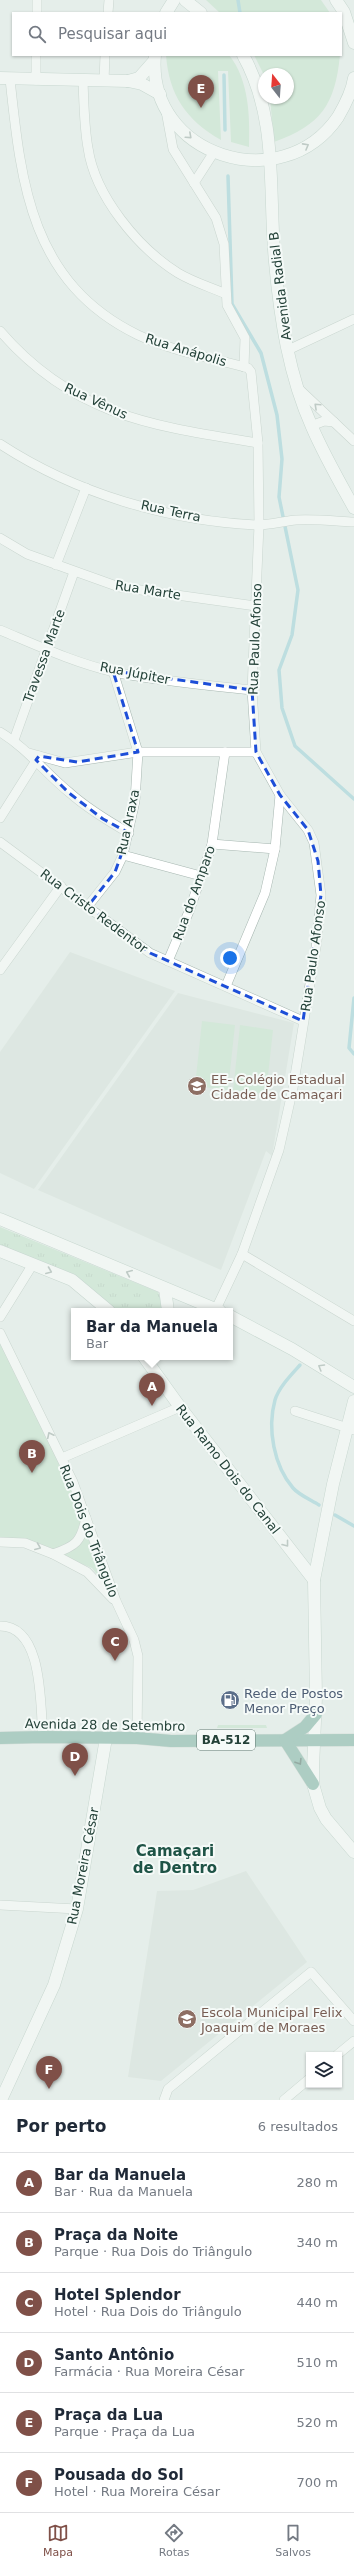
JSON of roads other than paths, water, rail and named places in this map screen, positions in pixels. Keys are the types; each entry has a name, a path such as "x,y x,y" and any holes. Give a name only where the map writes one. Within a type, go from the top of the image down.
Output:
{"main road":[{"path":"313,1784 285,1740 305,1727 316,1714"},
{"name":"Avenida 28 de Setembro","path":"0,1738 137,1738 171,1741 354,1740"}],"street":[{"path":"37,0 37,12"},
{"path":"108,12 109,0"},
{"path":"167,12 174,0"},
{"path":"185,0 200,12"},
{"path":"336,0 344,12 354,43"},
{"path":"36,56 36,80"},
{"path":"104,81 105,56"},
{"name":"Avenida Radial B","path":"244,56 260,88 266,112 270,160 274,261 280,312 288,350 311,426 327,461 354,508"},
{"path":"128,81 138,78 154,58"},
{"path":"154,58 160,94 166,108 179,127 197,143 214,152 240,160 270,160 293,154 314,142 332,126 345,106 354,78"},
{"path":"5,79 128,81 142,84 160,94"},
{"name":"Rua Anápolis","path":"5,79 18,155 32,213 62,274 108,318 139,335 168,347 246,367"},
{"path":"83,81 88,149 102,187 122,221 144,248 165,264 180,274 226,294"},
{"name":"Rua Paulo Afonso","path":"166,108 168,130 173,149 216,218 224,244 227,305 245,338 246,367 251,372 258,443 259,525 252,690 256,752 280,795 308,830 314,843 318,861 320,902 317,941 293,1088 279,1150 242,1254 219,1308"},
{"path":"194,183 214,152"},
{"path":"288,350 354,319"},
{"name":"Rua Vênus","path":"0,331 22,356 70,393 125,417 258,443"},
{"path":"300,390 354,442"},
{"path":"311,426 324,421 334,422"},
{"name":"Rua Terra","path":"0,444 34,467 102,495 179,515 259,525 298,520 354,522"},
{"path":"56,565 86,488"},
{"name":"Rua Marte","path":"0,538 27,554 119,587 256,606"},
{"name":"Travessa Marte","path":"14,740 74,572"},
{"name":"Rua Júpiter","path":"0,630 46,649 113,672 175,682 252,690"},
{"path":"113,672 138,752"},
{"path":"0,732 14,740 29,753 38,758 69,793 103,819 129,833"},
{"path":"38,758 71,763 138,752 256,752"},
{"name":"Rua Araxa","path":"88,906 115,872 123,855 135,801 138,752"},
{"name":"Rua do Amparo","path":"168,961 212,844 225,752"},
{"path":"0,818 38,758"},
{"path":"226,986 265,892 275,849 280,795"},
{"name":"Rua Cristo Redentor","path":"0,842 150,953 303,1021"},
{"path":"212,844 275,849"},
{"path":"123,855 201,876"},
{"path":"0,970 61,886"},
{"path":"0,1219 213,1308"},
{"path":"0,1252 72,1280 105,1308"},
{"path":"242,1254 354,1321"},
{"path":"0,1317 33,1264"},
{"path":"165,1289 168,1308 183,1296"},
{"path":"233,1318 292,1349 354,1387"},
{"name":"Rua Dois do Triângulo","path":"0,1333 73,1482 116,1601 134,1640 138,1656 137,1738"},
{"name":"Rua Ramo Dois do Canal","path":"146,1360 180,1407 314,1580"},
{"path":"354,1401 351,1429 314,1580 316,1714 313,1784 316,1798 326,1819 354,1852"},
{"path":"62,1458 180,1407"},
{"path":"295,1411 351,1429"},
{"path":"53,1554 77,1542 83,1534 86,1517"},
{"path":"0,1542 25,1542 53,1554 87,1572 116,1601"},
{"path":"0,1626 7,1626 20,1634 35,1657 43,1737"},
{"name":"Rua Moreira César","path":"1,2100 54,1985 77,1909 106,1738"},
{"path":"0,1906 77,1909"},
{"path":"164,2100 168,2089 311,1972 354,2021"},
{"path":"341,2052 354,2041"},
{"path":"284,2100 306,2082"}],"waterway":[{"path":"238,0 240,12"},
{"path":"224,75 225,130"},
{"path":"228,176 232,304 261,353 277,415 282,459 279,497 298,590 292,635 279,670 282,708 295,746 354,799"},
{"path":"354,998 349,1048 354,1054"},
{"path":"300,1365 279,1390 273,1411 272,1435 277,1458 286,1479 298,1493 319,1505"},
{"path":"335,1515 354,1526"}],"place":[{"name":"Praça da Lua","path":"201,108"},
{"name":"EE- Colégio Estadual Cidade de Camaçari","path":"197,1086"},
{"name":"Bar da Manuela","path":"152,1406"},
{"name":"Praça da Noite","path":"32,1473"},
{"name":"Hotel Splendor","path":"115,1661"},
{"name":"Rede de Postos Menor Preço","path":"230,1700"},
{"name":"Santo Antônio","path":"75,1776"},
{"name":"Escola Municipal Felix Joaquim de Moraes","path":"187,2019"},
{"name":"Pousada do Sol","path":"49,2089"}],"district":[{"name":"Camaçari de Dentro","path":"175,1860"}]}
